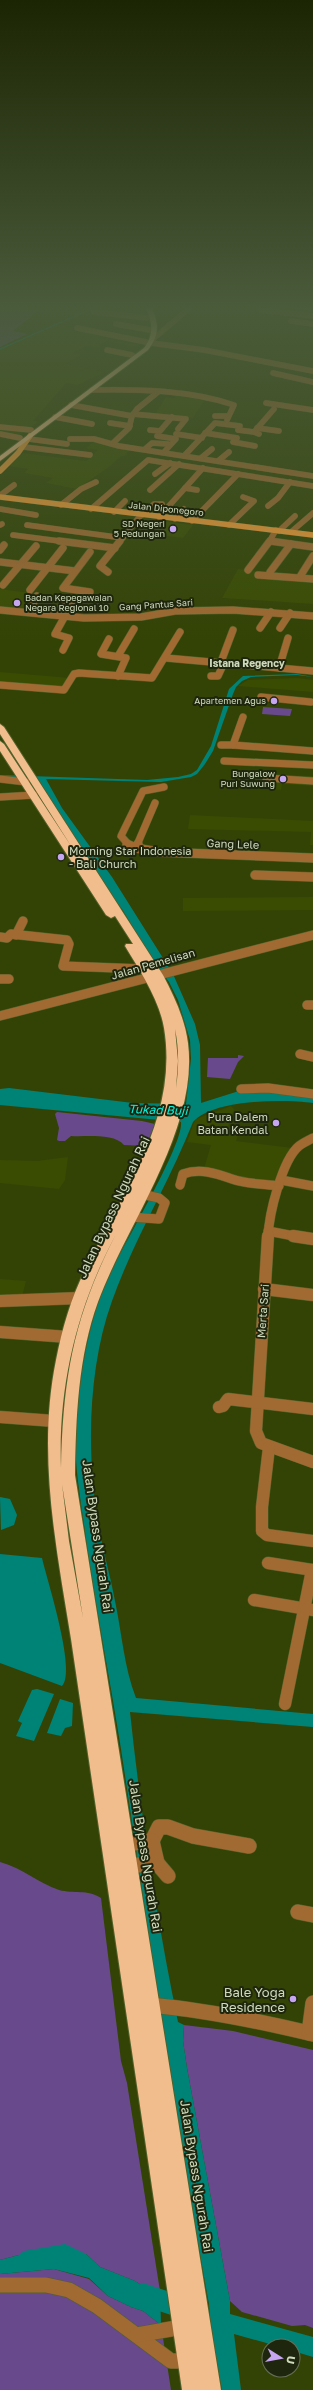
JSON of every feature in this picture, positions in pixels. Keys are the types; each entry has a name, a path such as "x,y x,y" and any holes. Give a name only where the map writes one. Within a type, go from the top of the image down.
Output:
{"highway":[{"path":"0,459 54,418"},
{"path":"0,452 20,438 30,435 54,418"},
{"name":"Jalan Bypass Ngurah Rai","path":"0,727 33,793 60,830 153,975"},
{"name":"Jalan Bypass Ngurah Rai","path":"0,744 26,778 153,975 169,1027 173,1071 173,1101 144,1195 102,1273 81,1333 72,1377 68,1475 86,1638 175,2283 192,2390"},
{"name":"Jalan Bypass Ngurah Rai","path":"166,1127 90,1272 80,1298 68,1337 59,1376 54,1421 57,1494 129,1844 131,1866 155,2006 195,2291 211,2390"}],"main road":[{"path":"0,470 24,447 30,435"},
{"name":"Jalan Diponegoro","path":"1,495 62,506 313,535"}],"street":[{"path":"58,418 92,424"},
{"path":"113,443 130,426 132,418"},
{"path":"150,430 160,431 172,418"},
{"path":"176,418 186,419 177,432 204,436 237,438 257,444"},
{"path":"257,431 267,418"},
{"path":"110,423 130,426"},
{"path":"184,456 214,424 218,423 240,426 238,430 279,431"},
{"path":"0,427 30,435 69,442 94,439 148,450 313,476"},
{"path":"0,434 20,438"},
{"path":"157,436 176,439 164,452"},
{"path":"145,457 152,442 168,444"},
{"path":"24,447 90,455"},
{"path":"201,458 212,449"},
{"path":"218,461 229,452"},
{"path":"90,509 147,461 179,464 313,486"},
{"path":"155,474 170,463"},
{"path":"150,490 179,464"},
{"path":"159,517 203,468"},
{"path":"192,521 238,474"},
{"path":"282,481 291,474"},
{"path":"62,506 81,489 96,482"},
{"path":"268,506 278,498 290,482"},
{"path":"1,495 14,485"},
{"path":"185,488 197,490"},
{"path":"230,525 254,500 243,497"},
{"path":"114,512 125,501"},
{"path":"108,572 108,570 100,566 142,515 153,504 162,504"},
{"path":"0,509 36,515"},
{"path":"175,519 184,509"},
{"path":"291,532 313,513"},
{"path":"248,570 277,530 296,516"},
{"path":"27,525 123,538"},
{"path":"13,535 115,548"},
{"path":"269,542 313,547"},
{"path":"270,572 290,544"},
{"path":"3,585 36,546"},
{"path":"30,590 63,548"},
{"path":"90,552 63,588 90,592"},
{"path":"301,575 313,556"},
{"path":"0,562 75,571"},
{"path":"258,575 313,580"},
{"path":"29,612 37,596"},
{"path":"0,610 62,615 55,634 69,638 63,650"},
{"name":"Gang Pantus Sari","path":"0,610 84,618 141,617 175,611 271,612 313,616"},
{"path":"260,628 271,612"},
{"path":"280,628 290,613"},
{"path":"118,656 141,617"},
{"path":"211,676 218,676 234,630"},
{"path":"0,685 64,690 76,673 152,678 166,658 180,632"},
{"path":"109,638 101,654 126,658 118,676"},
{"path":"279,668 288,638"},
{"path":"166,658 313,671"},
{"path":"261,697 296,704 311,702"},
{"path":"233,745 243,717"},
{"path":"221,745 313,751"},
{"path":"224,761 313,765"},
{"path":"0,779 26,778"},
{"path":"266,778 313,781"},
{"path":"155,803 132,846 124,842 121,836 143,791 164,787"},
{"path":"0,791 33,793"},
{"path":"0,797 33,793"},
{"name":"Gang Lele","path":"132,846 169,853 313,858"},
{"path":"254,875 313,877"},
{"path":"16,935 24,921"},
{"path":"0,937 7,938 10,934 69,942 63,966 153,975"},
{"name":"Jalan Pemelisan","path":"0,1016 153,975 313,935"},
{"path":"300,1054 313,1057"},
{"path":"241,1089 268,1088 313,1094"},
{"name":"Merta Sari","path":"269,1447 261,1443 257,1434 256,1401 268,1230 280,1183 288,1160 299,1146 313,1138"},
{"path":"180,1185 183,1174 194,1170 223,1174 232,1179 313,1186"},
{"path":"133,1217 147,1224 159,1219 166,1204 159,1198 144,1195"},
{"path":"268,1230 313,1239"},
{"path":"264,1289 313,1295"},
{"path":"0,1301 80,1298"},
{"path":"0,1332 68,1337"},
{"path":"219,1407 223,1406 228,1398 313,1409"},
{"path":"0,1417 54,1421"},
{"path":"313,1462 269,1447 260,1525 262,1531 267,1534 313,1542"},
{"path":"268,1563 312,1570 309,1609 285,1704"},
{"path":"254,1600 309,1609"},
{"path":"168,1876 154,1864 150,1841 160,1827 168,1827 194,1836 248,1846"},
{"path":"129,1844 150,1841"},
{"path":"131,1866 154,1864"},
{"path":"298,1912 313,1916"},
{"path":"155,2006 184,2008 262,2022 312,2026 313,2003"},
{"path":"0,2285 46,2285 70,2290 97,2306 171,2361 187,2361"},
{"path":"137,2335 182,2324"}],"shaded area":[{"path":"0,418 36,418 33,421 38,422 18,436 0,433"},
{"path":"96,440 131,448 125,456 121,456 109,467 77,489 46,483 53,478 24,473 28,469 8,466 23,453 86,461 98,450 86,448"},
{"name":"SD Negeri 5 Pedungan","path":"162,521 193,525 183,538 152,534"},
{"path":"238,569 313,576 313,604 222,598"},
{"name":"Badan Kepegawaian Negara Regional 10","path":"0,589 38,594 27,614 0,611"},
{"path":"0,672 70,678 73,680 68,692 0,687"},
{"path":"297,678 313,680 313,692 238,686 248,680"},
{"path":"263,707 292,709 290,716 262,714"},
{"name":"Bungalow Puri Suwung","path":"254,774 313,776 313,786 282,784 281,790 257,788 257,783 253,782"},
{"path":"190,815 313,821 313,845 310,845 311,832 188,829"},
{"path":"313,897 313,910 183,911 183,898"},
{"path":"238,1055 244,1056 238,1062 230,1079 207,1077 208,1058 238,1058"},
{"path":"231,1106 234,1109 228,1127 240,1129 236,1141 292,1148 285,1156 274,1184 203,1172 211,1145 187,1142 194,1123 196,1119"},
{"path":"57,1112 142,1121 155,1124 146,1146 124,1145 114,1139 99,1136 71,1136 65,1141 59,1141 57,1140 59,1128 55,1114"},
{"path":"68,1157 65,1180 59,1189 0,1183 0,1160 37,1161"},
{"path":"0,1279 26,1281 23,1293 20,1297 0,1299"},
{"path":"0,1862 16,1868 44,1884 59,1890 86,1893 96,1895 101,1898 121,2061 127,2083 160,2291 155,2294 135,2281 100,2267 86,2254 19,2255 0,2260"},
{"path":"184,2025 233,2031 313,2050 313,2328 305,2325 292,2326 242,2312 230,2301 187,2068 183,2041"},
{"path":"54,2269 89,2279 108,2296 143,2311 161,2325 171,2390 0,2390 0,2274"}],"water":[{"name":"Tukad Buji","path":"297,674 313,677 297,675 251,677 242,681 236,687 233,694 213,751 197,774 191,777 161,782 46,779 62,808 112,877 173,974 195,1024 200,1045 201,1103 239,1091 270,1091 313,1095 313,1103 267,1101 232,1105 203,1114 193,1122 184,1145 131,1255 112,1301 98,1356 91,1416 92,1476 95,1505 126,1662 136,1698 313,1714 313,1727 130,1712 144,1829 156,1907 178,2022 184,2025 183,2041 187,2068 230,2301 230,2314 313,2337 313,2357 301,2353 301,2338 261,2338 261,2342 234,2334 241,2390 222,2390 211,2331 209,2304 152,1957 121,1749 90,1565 78,1481 75,1438 77,1407 85,1354 89,1335 104,1286 172,1153 179,1134 181,1122 0,1105 0,1089 9,1088 133,1103 186,1104 191,1059 190,1040 178,1000 169,982 151,957 122,909 107,890 38,779 0,778 0,775 147,780 178,777 191,774 197,770 211,746 229,689 243,676"},
{"path":"0,1497 10,1499 17,1515 14,1525 1,1530"},
{"path":"0,1554 42,1558 64,1645 66,1677 62,1686 0,1663"},
{"path":"37,1689 54,1694 34,1741 16,1736 22,1723 18,1721 32,1690"},
{"path":"60,1699 73,1703 72,1726 65,1728 61,1736 47,1733"},
{"path":"65,2244 86,2254 100,2267 135,2281 155,2294 160,2291 161,2325 143,2311 108,2296 89,2278 54,2269 0,2274 0,2260 19,2255 24,2251"}],"waterway":[{"path":"143,2295 186,2308"}],"place":[{"name":"SD Negeri 5 Pedungan","path":"173,529"},
{"name":"Badan Kepegawaian Negara Regional 10","path":"17,603"},
{"name":"Apartemen Agus","path":"274,701"},
{"name":"Bungalow Puri Suwung","path":"283,779"},
{"name":"Morning Star Indonesia - Bali Church","path":"61,857"},
{"name":"Pura Dalem Batan Kendal","path":"276,1123"},
{"name":"Bale Yoga Residence","path":"293,1999"}],"district":[{"name":"Istana Regency","path":"247,663"}]}
